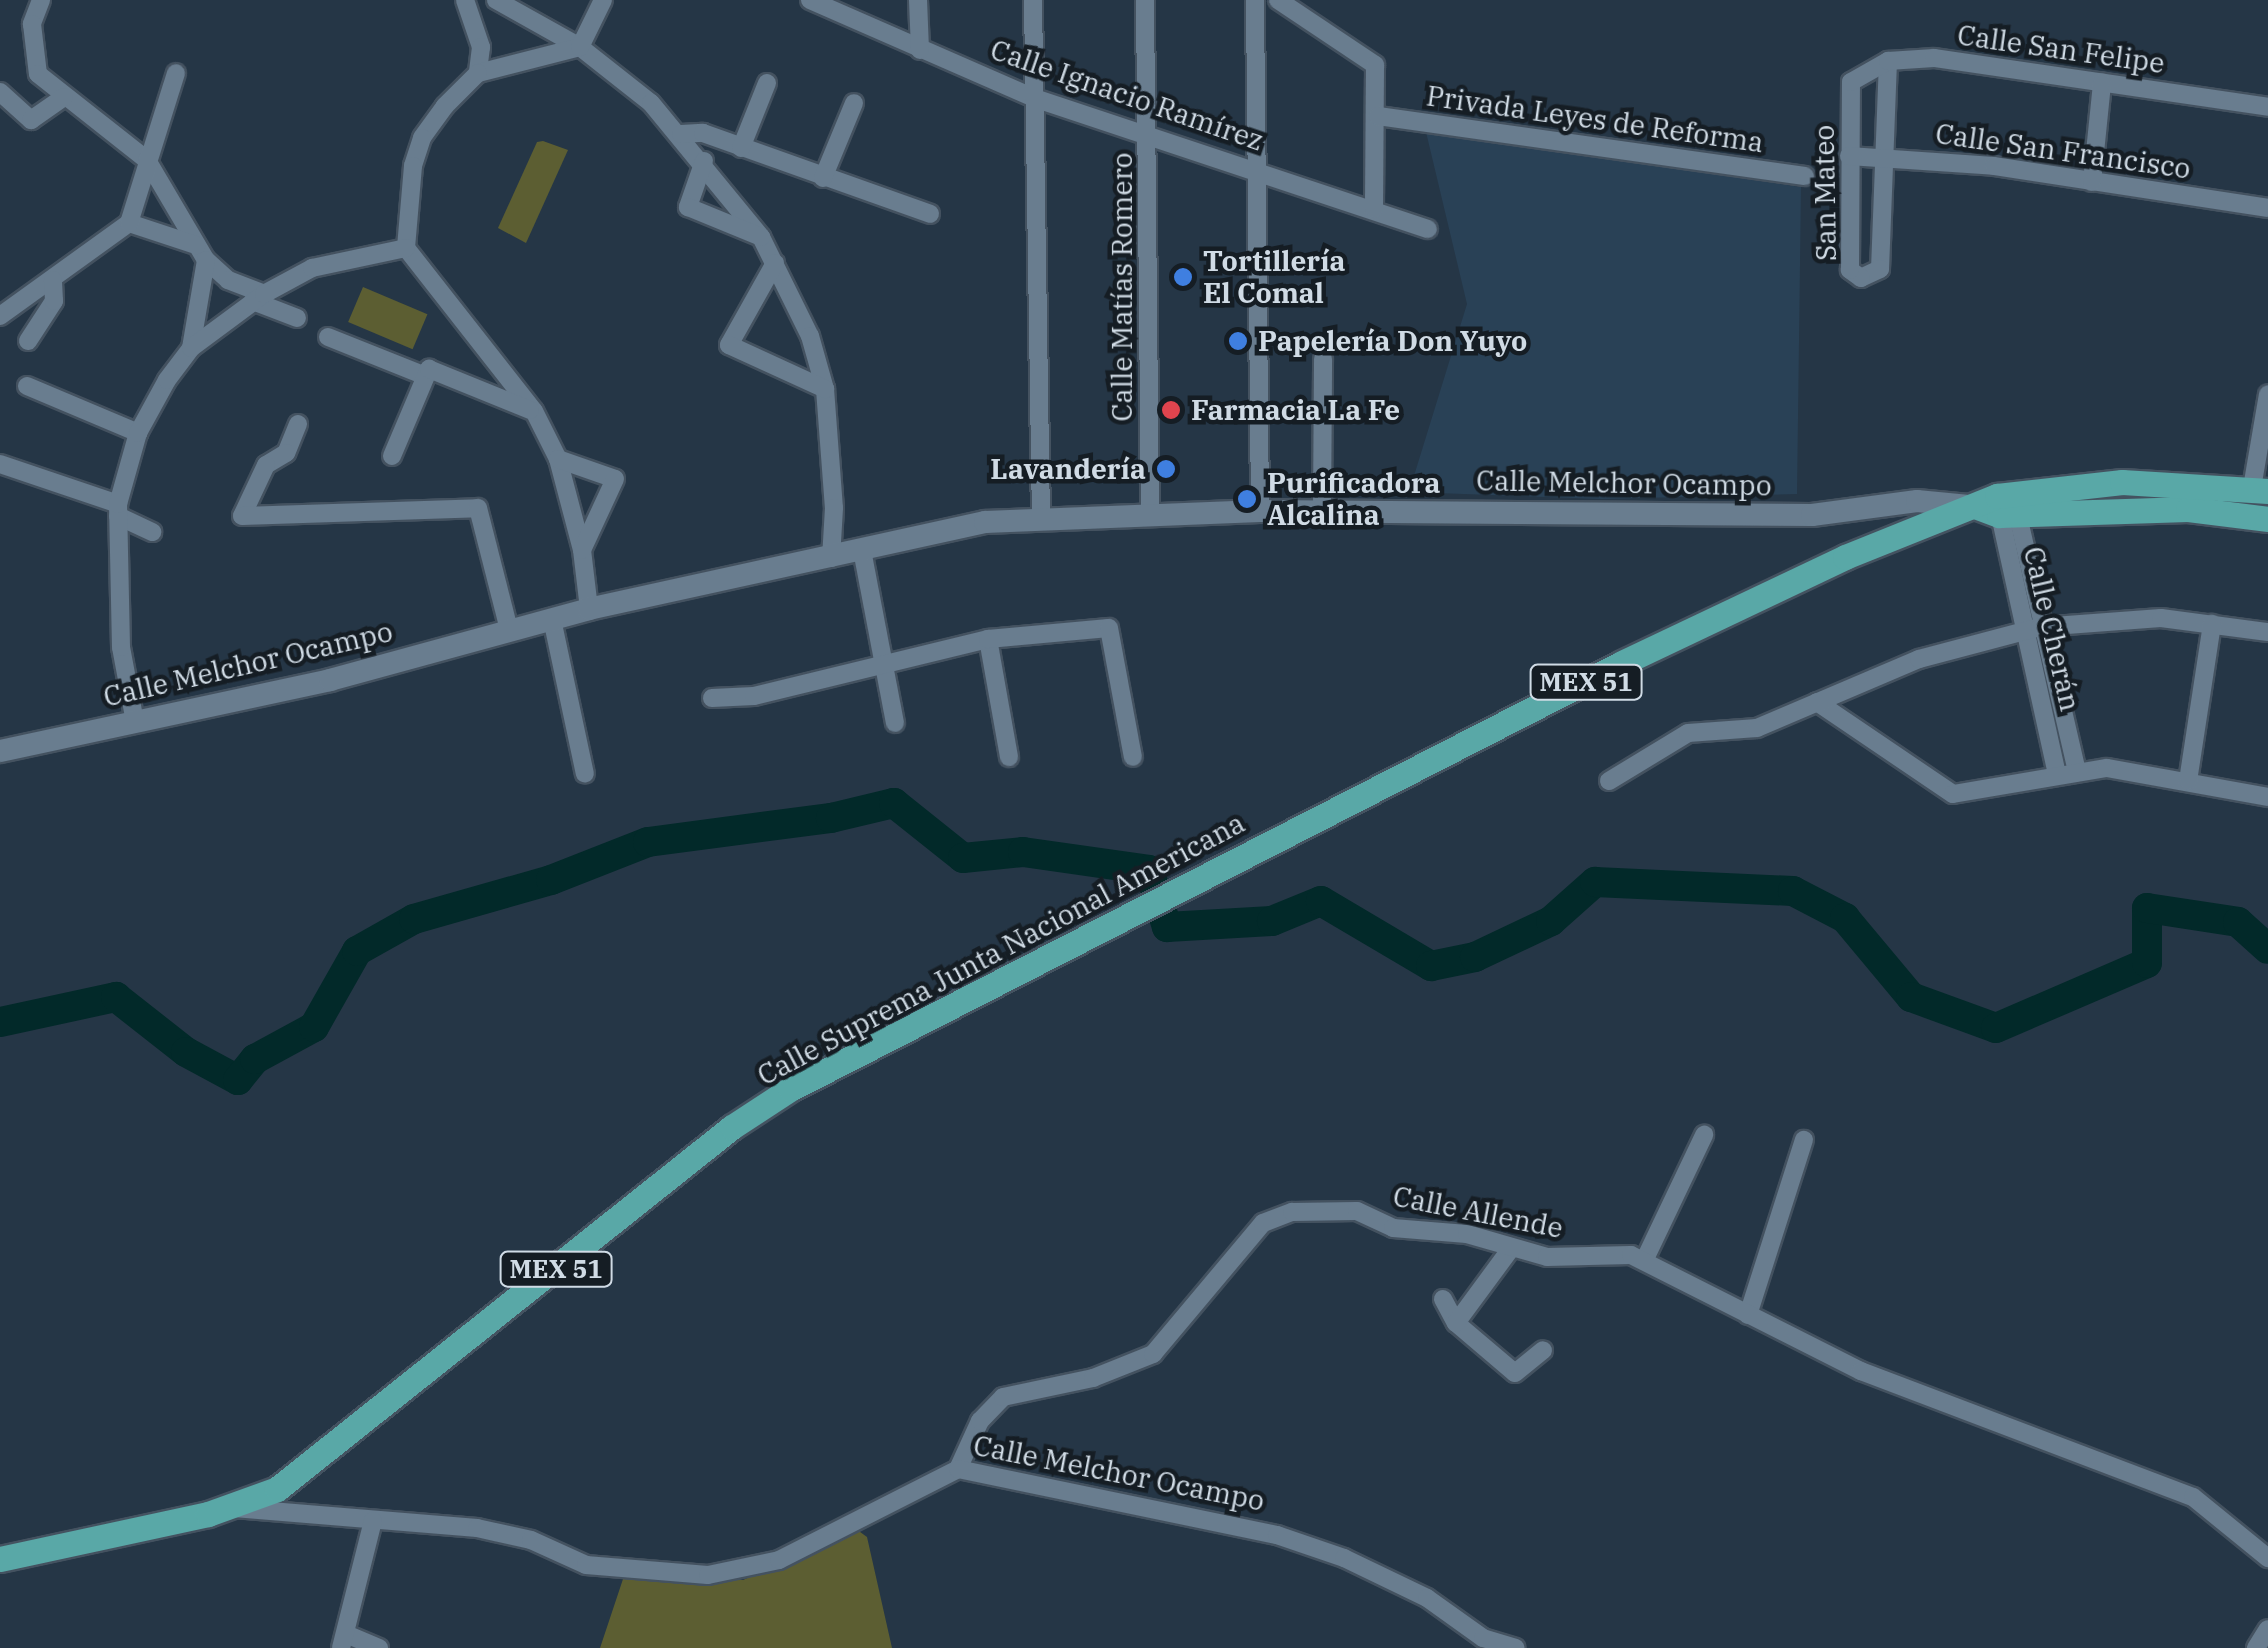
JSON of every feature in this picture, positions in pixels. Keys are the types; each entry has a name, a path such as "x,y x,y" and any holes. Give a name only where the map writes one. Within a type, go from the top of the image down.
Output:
{"main road":[{"name":"Calle Suprema Junta Nacional Americana","path":"0,1560 234,1508 311,1466 732,1127 790,1089 1209,872 1622,664 1845,557 1995,505 2122,482 2260,490"},
{"name":"Calle Suprema Junta Nacional Americana","path":"1995,505 2188,509 2268,518"}],"street":[{"path":"41,0 31,55 38,74 64,97 94,112 147,160 201,252 228,280 297,318"},
{"path":"465,0 480,47 478,73"},
{"path":"496,0 580,46 681,134 761,236 810,336 825,390 834,508 831,558"},
{"path":"589,609 582,550 558,459 534,411 406,248 422,138 478,73 580,46 604,0"},
{"name":"Calle Ignacio Ramírez","path":"810,0 1034,98 1149,138 1262,170 1428,229"},
{"path":"918,0 920,50"},
{"path":"1033,0 1042,518"},
{"name":"Calle Matías Romero","path":"1145,0 1150,513"},
{"path":"1256,0 1262,170 1260,512"},
{"path":"1278,0 1375,64 1378,116 1374,209"},
{"name":"Calle San Felipe","path":"1851,82 1888,61 1934,58 2268,106"},
{"path":"1881,156 1888,61"},
{"path":"0,316 128,224 176,72"},
{"name":"San Mateo","path":"1851,82 1850,270 1861,278 1880,273 1881,156"},
{"path":"741,148 767,83"},
{"path":"2092,182 2102,83"},
{"path":"0,92 31,120 64,97"},
{"path":"823,178 854,103"},
{"name":"Privada Leyes de Reforma","path":"1378,116 1805,176"},
{"path":"681,134 703,133 930,214"},
{"name":"Calle San Francisco","path":"1849,156 1881,156 2092,182 2268,208"},
{"path":"704,162 688,207 761,236"},
{"path":"128,224 201,252"},
{"path":"135,722 121,647 118,510 138,433 191,348 259,297 312,268 406,248"},
{"path":"191,348 201,252"},
{"path":"775,262 729,345 825,390"},
{"path":"28,341 54,301 53,280"},
{"path":"328,337 423,375 441,371 534,411"},
{"path":"1322,512 1323,358"},
{"path":"392,456 423,375"},
{"path":"27,386 138,433"},
{"path":"2260,490 2268,394"},
{"path":"295,432 286,454 266,466 242,516 478,508 508,630"},
{"path":"558,459 616,479 582,550"},
{"path":"0,464 118,510 153,532"},
{"name":"Calle Melchor Ocampo","path":"0,751 330,680 589,609 985,522 1260,512 1812,515 1917,501 1995,505"},
{"name":"Calle Cherán","path":"1995,505 2077,771"},
{"path":"862,550 895,723"},
{"path":"1608,781 1688,734 1757,728 1919,658 2032,629 2114,617 2268,632"},
{"path":"552,619 585,774"},
{"path":"2188,781 2212,624"},
{"path":"712,698 754,696 988,639 1110,628 1133,757"},
{"name":"Calle Cherán","path":"2032,629 2057,774"},
{"path":"988,639 1009,757"},
{"path":"1817,702 1953,794 2077,771 2143,770 2268,797"},
{"path":"1644,1262 1704,1134"},
{"path":"1748,1315 1804,1140"},
{"name":"Calle Allende","path":"958,1469 980,1421 1003,1396 1093,1378 1153,1354 1263,1223 1292,1212 1357,1212 1393,1228 1468,1234 1509,1251 1584,1258 1610,1253 1644,1262 1861,1371 2193,1498 2268,1558"},
{"path":"1456,1323 1509,1251"},
{"path":"1443,1299 1456,1323 1520,1375 1543,1350"},
{"name":"Calle Melchor Ocampo","path":"234,1508 477,1528 531,1540 586,1565 742,1572 795,1553 958,1469 1277,1536 1344,1558 1427,1598 1484,1638 1516,1648"},
{"path":"373,1521 344,1641 380,1648"},
{"path":"2256,1648 2268,1629"}],"shaded area":[{"path":"1426,132 1801,187 1797,494 1602,499 1409,492 1467,304"}],"green space":[{"path":"537,142 568,150 526,243 498,228"},
{"path":"363,287 427,314 413,349 348,322"},
{"path":"856,1529 867,1537 892,1648 600,1648 624,1576 743,1580"}],"waterway":[{"path":"0,1022 116,997 186,1052 238,1080 255,1059 314,1027 357,951 414,919 551,880 648,842 831,818 894,803 963,858 1023,852 1149,870 1167,927 1272,921 1321,901 1431,966 1475,957 1551,921 1595,882 1793,891 1845,918 1911,997 1996,1028 2147,963 2147,908 2238,922 2268,949"}],"place":[{"name":"Tortillería El Comal","path":"1183,277"},
{"name":"Papelería Don Yuyo","path":"1238,341"},
{"name":"Farmacia La Fe","path":"1171,410"},
{"name":"Lavandería","path":"1166,469"},
{"name":"Purificadora Alcalina","path":"1247,499"}]}
